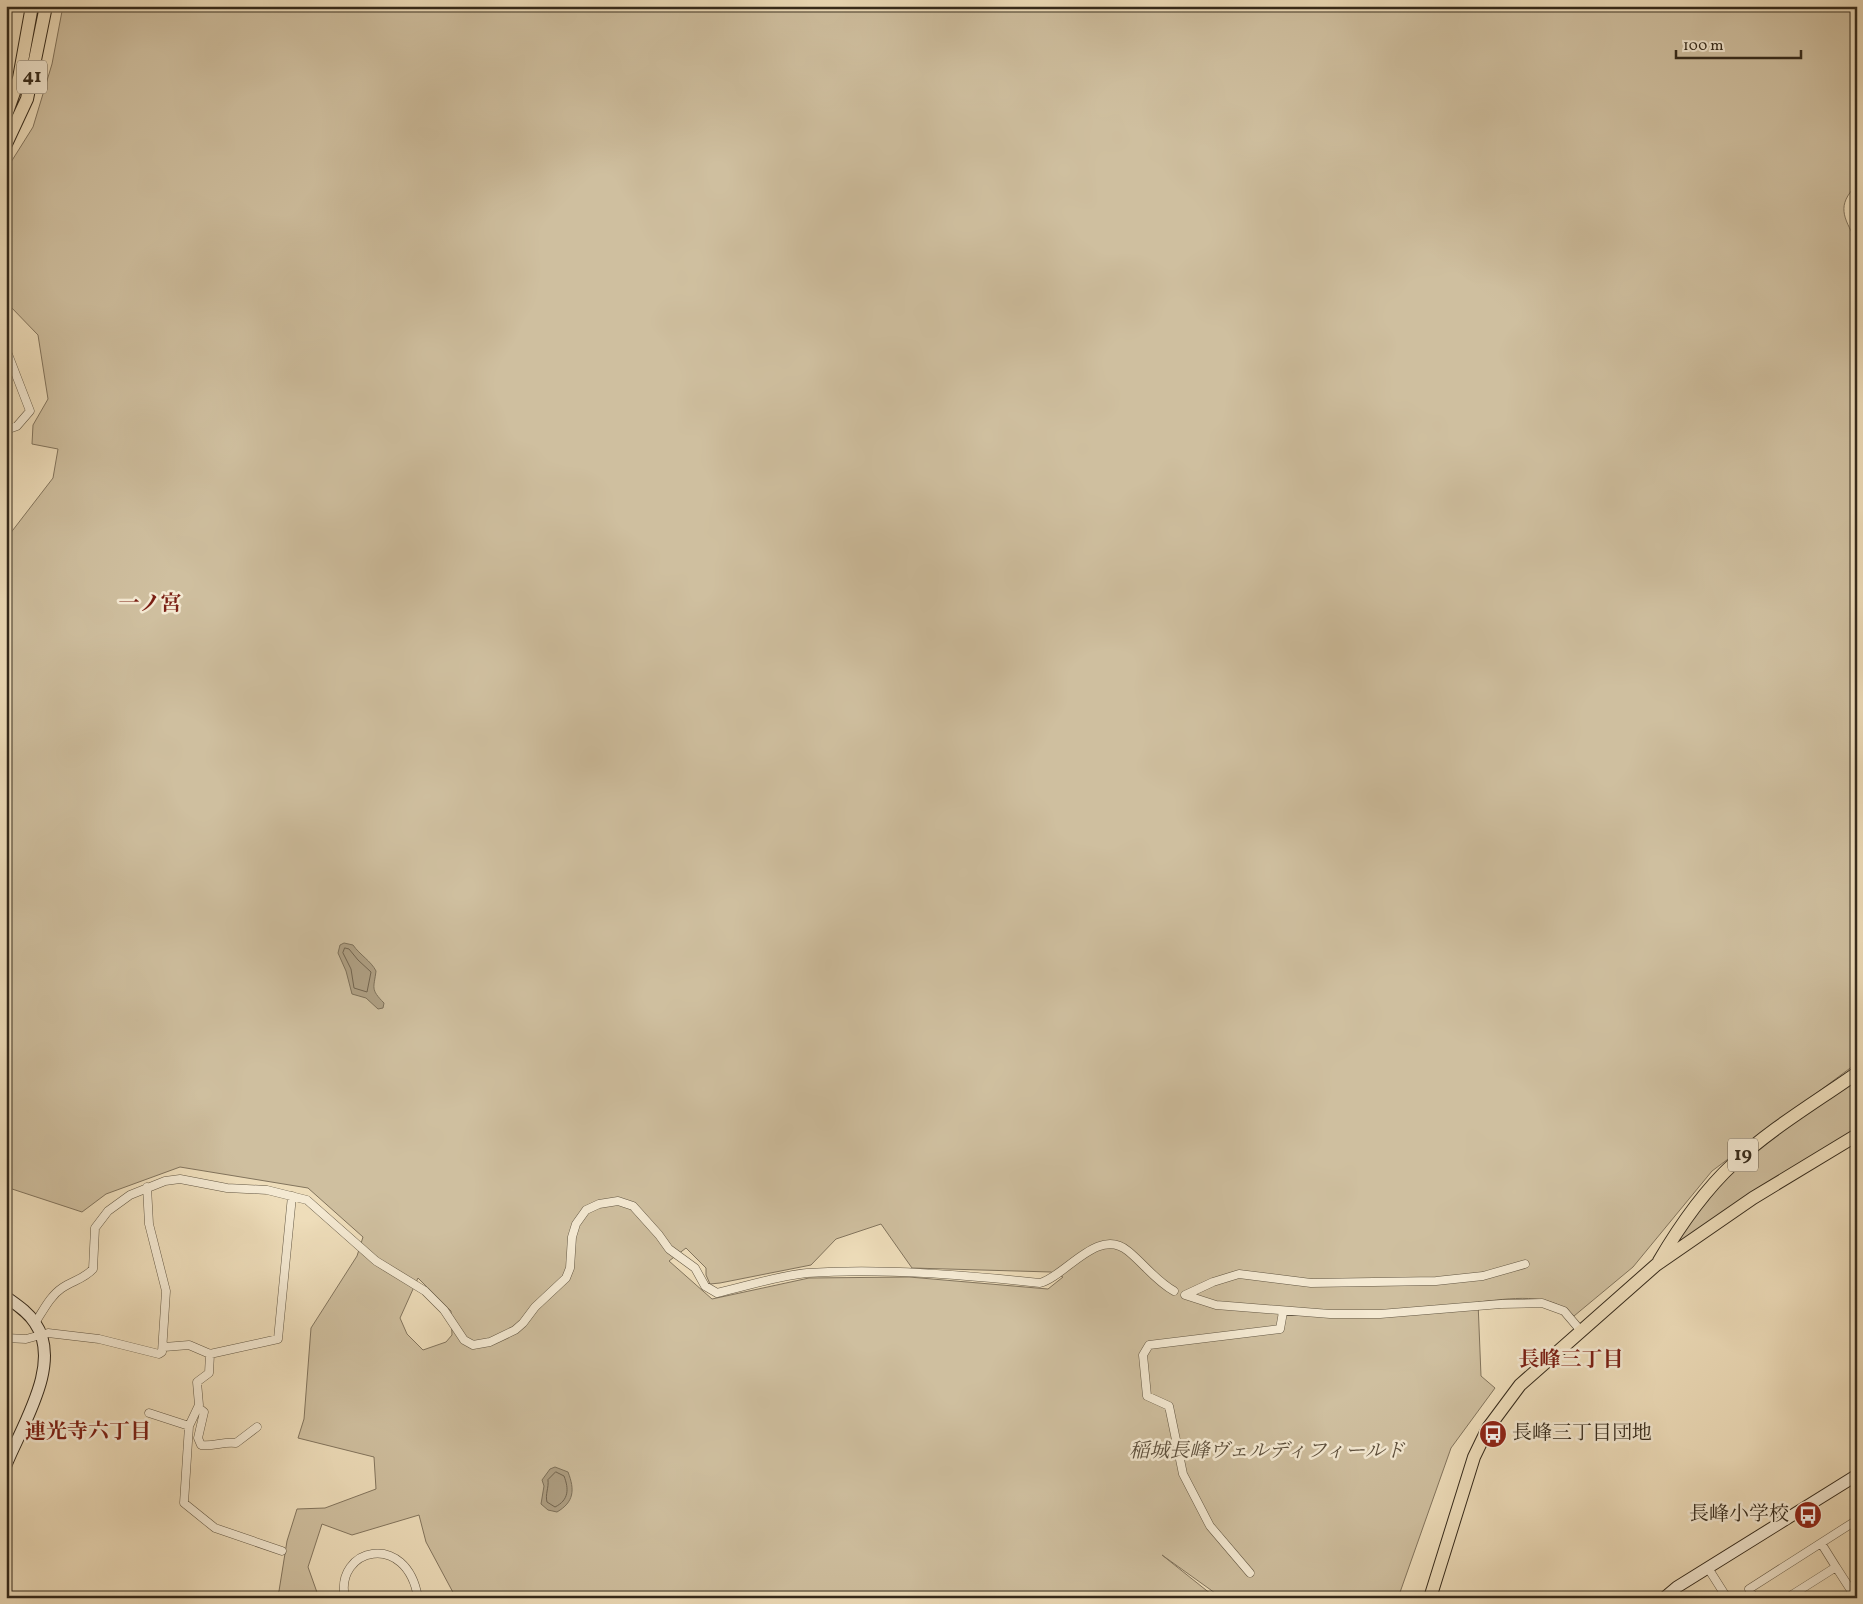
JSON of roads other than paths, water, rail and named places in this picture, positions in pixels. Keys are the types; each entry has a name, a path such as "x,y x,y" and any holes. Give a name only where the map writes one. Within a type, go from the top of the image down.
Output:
{"main road":[{"name":"41","path":"6,115 19,78 32,6"},
{"name":"41","path":"6,144 27,100 46,6"},
{"name":"19","path":"1656,1265 1673,1238 1712,1186 1734,1162 1857,1073"},
{"name":"19","path":"1430,1598 1468,1471 1488,1428 1520,1386 1656,1265 1753,1198 1857,1135"}],"street":[{"path":"6,349 30,411 17,426 6,430"},
{"path":"35,1323 52,1297 64,1286 89,1274 93,1269 95,1264 94,1233 102,1217 119,1201 147,1187 180,1179 228,1188 267,1190 292,1196 313,1204 348,1238 376,1261 425,1291 444,1310 464,1340 473,1344 490,1342 515,1330 523,1323 535,1307 566,1278 570,1268 572,1237 576,1224 586,1210 600,1204 618,1201 633,1206 660,1235 669,1249 695,1268 706,1286 717,1293 806,1274 894,1272 954,1274 1040,1283 1049,1281 1087,1251 1113,1245 1128,1250 1164,1286 1174,1292"},
{"path":"6,1338 26,1338 41,1334 99,1339 159,1354 164,1347 166,1291 149,1224 147,1187"},
{"path":"164,1347 193,1345 210,1354 278,1339 292,1196"},
{"path":"1524,1264 1483,1276 1436,1281 1311,1283 1239,1274 1213,1282 1185,1295 1216,1305 1283,1312 1380,1314 1500,1304 1542,1303 1564,1311 1581,1331"},
{"path":"6,1297 22,1309 35,1323 41,1334 46,1355 42,1376 6,1465"},
{"path":"1250,1573 1210,1526 1183,1474 1169,1406 1147,1396 1143,1355 1149,1345 1280,1329 1283,1312"},
{"path":"210,1354 209,1373 197,1382 199,1408 189,1426 183,1492 186,1506 223,1531 282,1551"},
{"path":"199,1408 204,1412 198,1438 201,1446 210,1447 228,1442 236,1443 257,1427"},
{"path":"149,1413 189,1426"},
{"path":"1664,1598 1857,1474"},
{"path":"1754,1598 1749,1589 1857,1520"},
{"path":"1821,1543 1856,1598"},
{"path":"345,1598 343,1586 345,1576 351,1566 368,1555 378,1553 394,1557 407,1568 418,1598"},
{"path":"1787,1598 1836,1566"},
{"path":"1708,1568 1727,1598"}],"water":[{"path":"344,943 353,945 374,967 376,971 374,988 384,1003 383,1008 378,1009 366,998 352,994 346,971 338,953 340,945"},
{"path":"555,1467 568,1472 572,1484 570,1500 557,1512 548,1510 541,1504 544,1486 542,1480 550,1469"}],"place":[{"name":"長峰三丁目団地","path":"1493,1434"},
{"name":"長峰小学校","path":"1808,1515"}],"district":[{"name":"一ノ宮","path":"150,604"},
{"name":"長峰三丁目","path":"1571,1360"},
{"name":"連光寺六丁目","path":"88,1432"}],"park label":[{"name":"稲城長峰ヴェルディフィールド","path":"1267,1452"}]}
